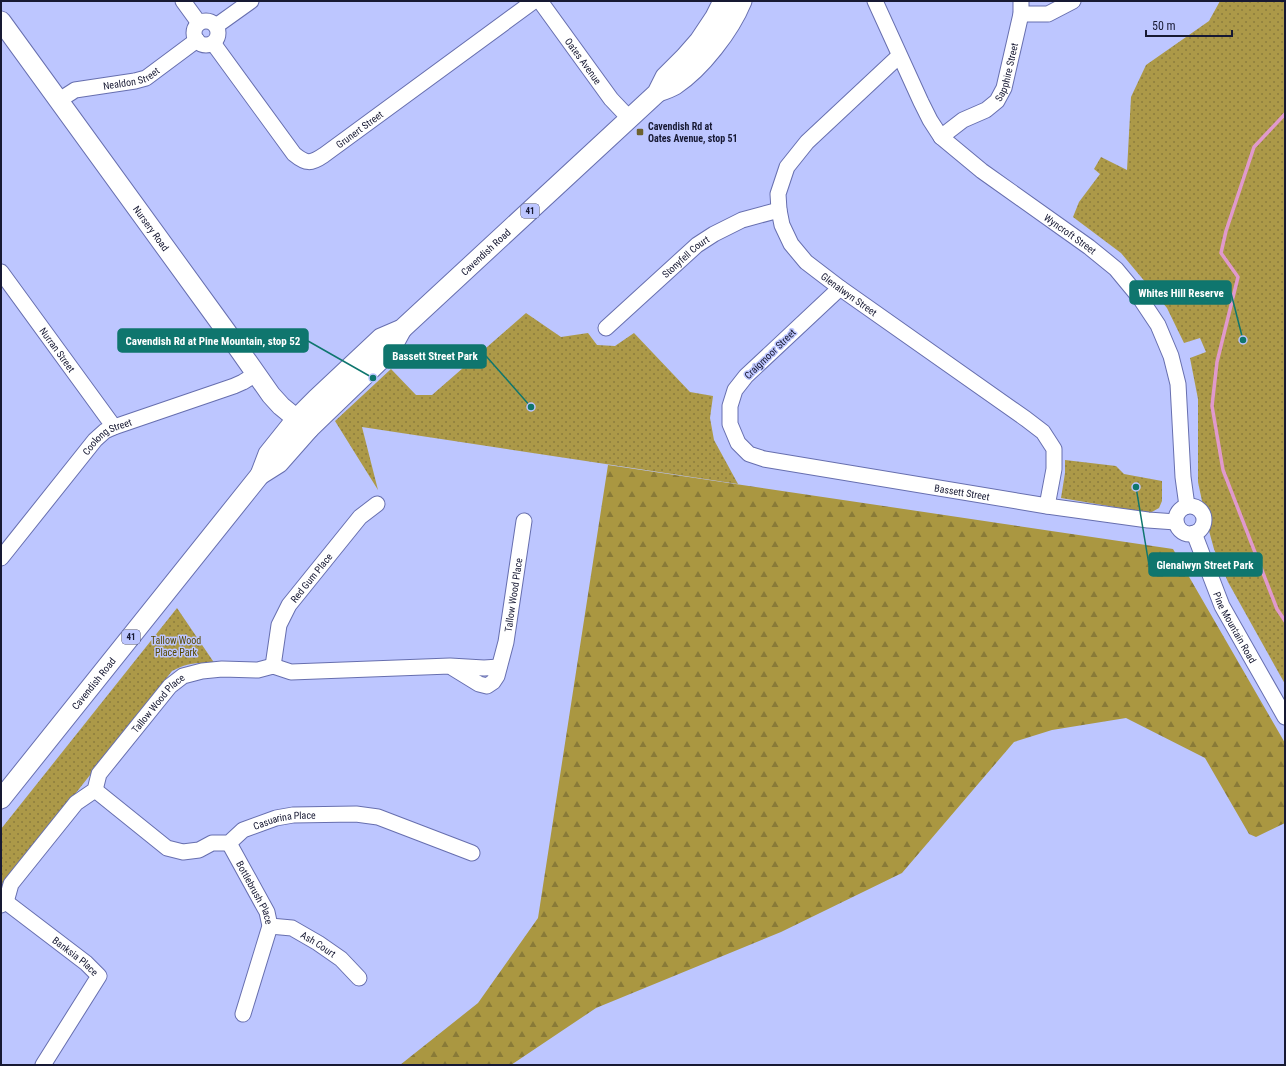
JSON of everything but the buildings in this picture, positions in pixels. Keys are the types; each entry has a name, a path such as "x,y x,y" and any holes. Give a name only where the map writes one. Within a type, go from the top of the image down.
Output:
{"main road":[{"name":"Cavendish Road","path":"1,799 260,475 268,454 390,351 402,329 657,92 665,77 699,41 723,1"},
{"name":"Cavendish Road","path":"657,92 675,85 710,53 726,30 742,1"},
{"name":"Nursery Road","path":"1,21 276,401 302,424"}],"street":[{"path":"183,1 199,23"},
{"path":"216,26 251,1"},
{"name":"Grunert Street","path":"213,43 294,154 301,160 308,162 317,160 534,1"},
{"name":"Oates Avenue","path":"540,1 611,99 628,118"},
{"name":"Wyncroft Street","path":"874,1 930,120 941,137 982,171 1089,247 1116,269 1140,298 1158,325 1171,356 1178,384 1183,477 1187,506"},
{"path":"1021,8 1048,14 1073,1"},
{"name":"Sapphire Street","path":"941,137 963,120 986,110 997,101 1004,88 1021,8"},
{"path":"208,21 214,23 218,28 218,35 213,43 204,44 197,40 194,31 199,23 208,21"},
{"name":"Nealdon Street","path":"58,101 75,90 146,78 197,40"},
{"name":"Glenalwyn Street","path":"900,56 807,142 787,168 778,194 782,225 791,244 806,262 840,288 1043,432 1054,449 1054,469 1047,506"},
{"name":"Stonyfell Court","path":"606,328 697,245 714,234 742,220 779,210"},
{"name":"Nurran Street","path":"1,272 114,427"},
{"name":"Craigmoor Street","path":"749,454 738,443 730,424 730,406 735,390 746,376 840,288"},
{"name":"Coolong Street","path":"1,558 95,440 105,431 234,386 256,374"},
{"name":"Bassett Street","path":"749,454 764,459 1047,506 1148,520 1176,522"},
{"name":"Red Gum Place","path":"274,666 279,625 289,605 360,517 377,504"},
{"path":"1187,506 1197,508 1201,512 1204,522 1202,527 1194,533 1182,531 1178,528 1176,522 1178,512 1187,506"},
{"name":"Tallow Wood Place","path":"95,790 99,774 170,686 183,676 202,671 222,669 258,670 274,666 291,672 450,666 480,684 487,686 493,682 497,676 506,642 524,522"},
{"name":"Pine Mountain Road","path":"1194,533 1222,606 1285,717"},
{"path":"3,903 11,884 76,803 95,790 167,848 183,852 199,850 212,843 229,843"},
{"name":"Casuarina Place","path":"229,843 243,830 276,818 293,815 356,814 378,817 472,853"},
{"name":"Bottlebrush Place","path":"229,843 267,912 270,926 243,1014"},
{"name":"Banksia Place","path":"3,903 86,963 99,976 43,1065"},
{"name":"Ash Court","path":"270,926 292,928 318,943 341,959 359,978"}],"green space":[{"path":"1220,1 1285,1 1285,684 1228,582 1214,549 1206,520 1198,482 1198,399 1190,358 1206,352 1200,338 1184,343 1167,308 1121,253 1073,217 1079,202 1100,174 1094,169 1101,157 1127,170 1131,97 1146,65 1209,21"},
{"path":"526,313 561,337 588,333 597,345 615,346 634,333 690,392 713,396 710,418 714,440 738,484 362,427 378,490 335,421 391,369 416,395 432,395"},
{"path":"1065,460 1116,466 1124,474 1162,481 1162,501 1159,508 1150,513 1061,498 1065,473"},
{"path":"608,465 1173,549 1285,743 1285,823 1256,837 1249,834 1205,758 1126,718 1052,730 1014,742 902,873 781,932 596,1008 511,1065 400,1065 478,1003 538,918"},
{"name":"Tallow Wood Place Park","path":"177,608 215,664 193,664 183,666 172,671 1,888 1,829"}],"waterway":[{"path":"1285,114 1254,147 1226,231 1221,253 1238,277 1217,362 1212,406 1223,470 1277,609 1285,621"}],"place":[{"name":"Cavendish Rd at Oates Avenue, stop 51","path":"640,132"},
{"name":"Whites Hill Reserve","path":"1243,340"},
{"name":"Cavendish Rd at Pine Mountain, stop 52","path":"373,378"},
{"name":"Bassett Street Park","path":"531,407"},
{"name":"Glenalwyn Street Park","path":"1136,487"}]}
